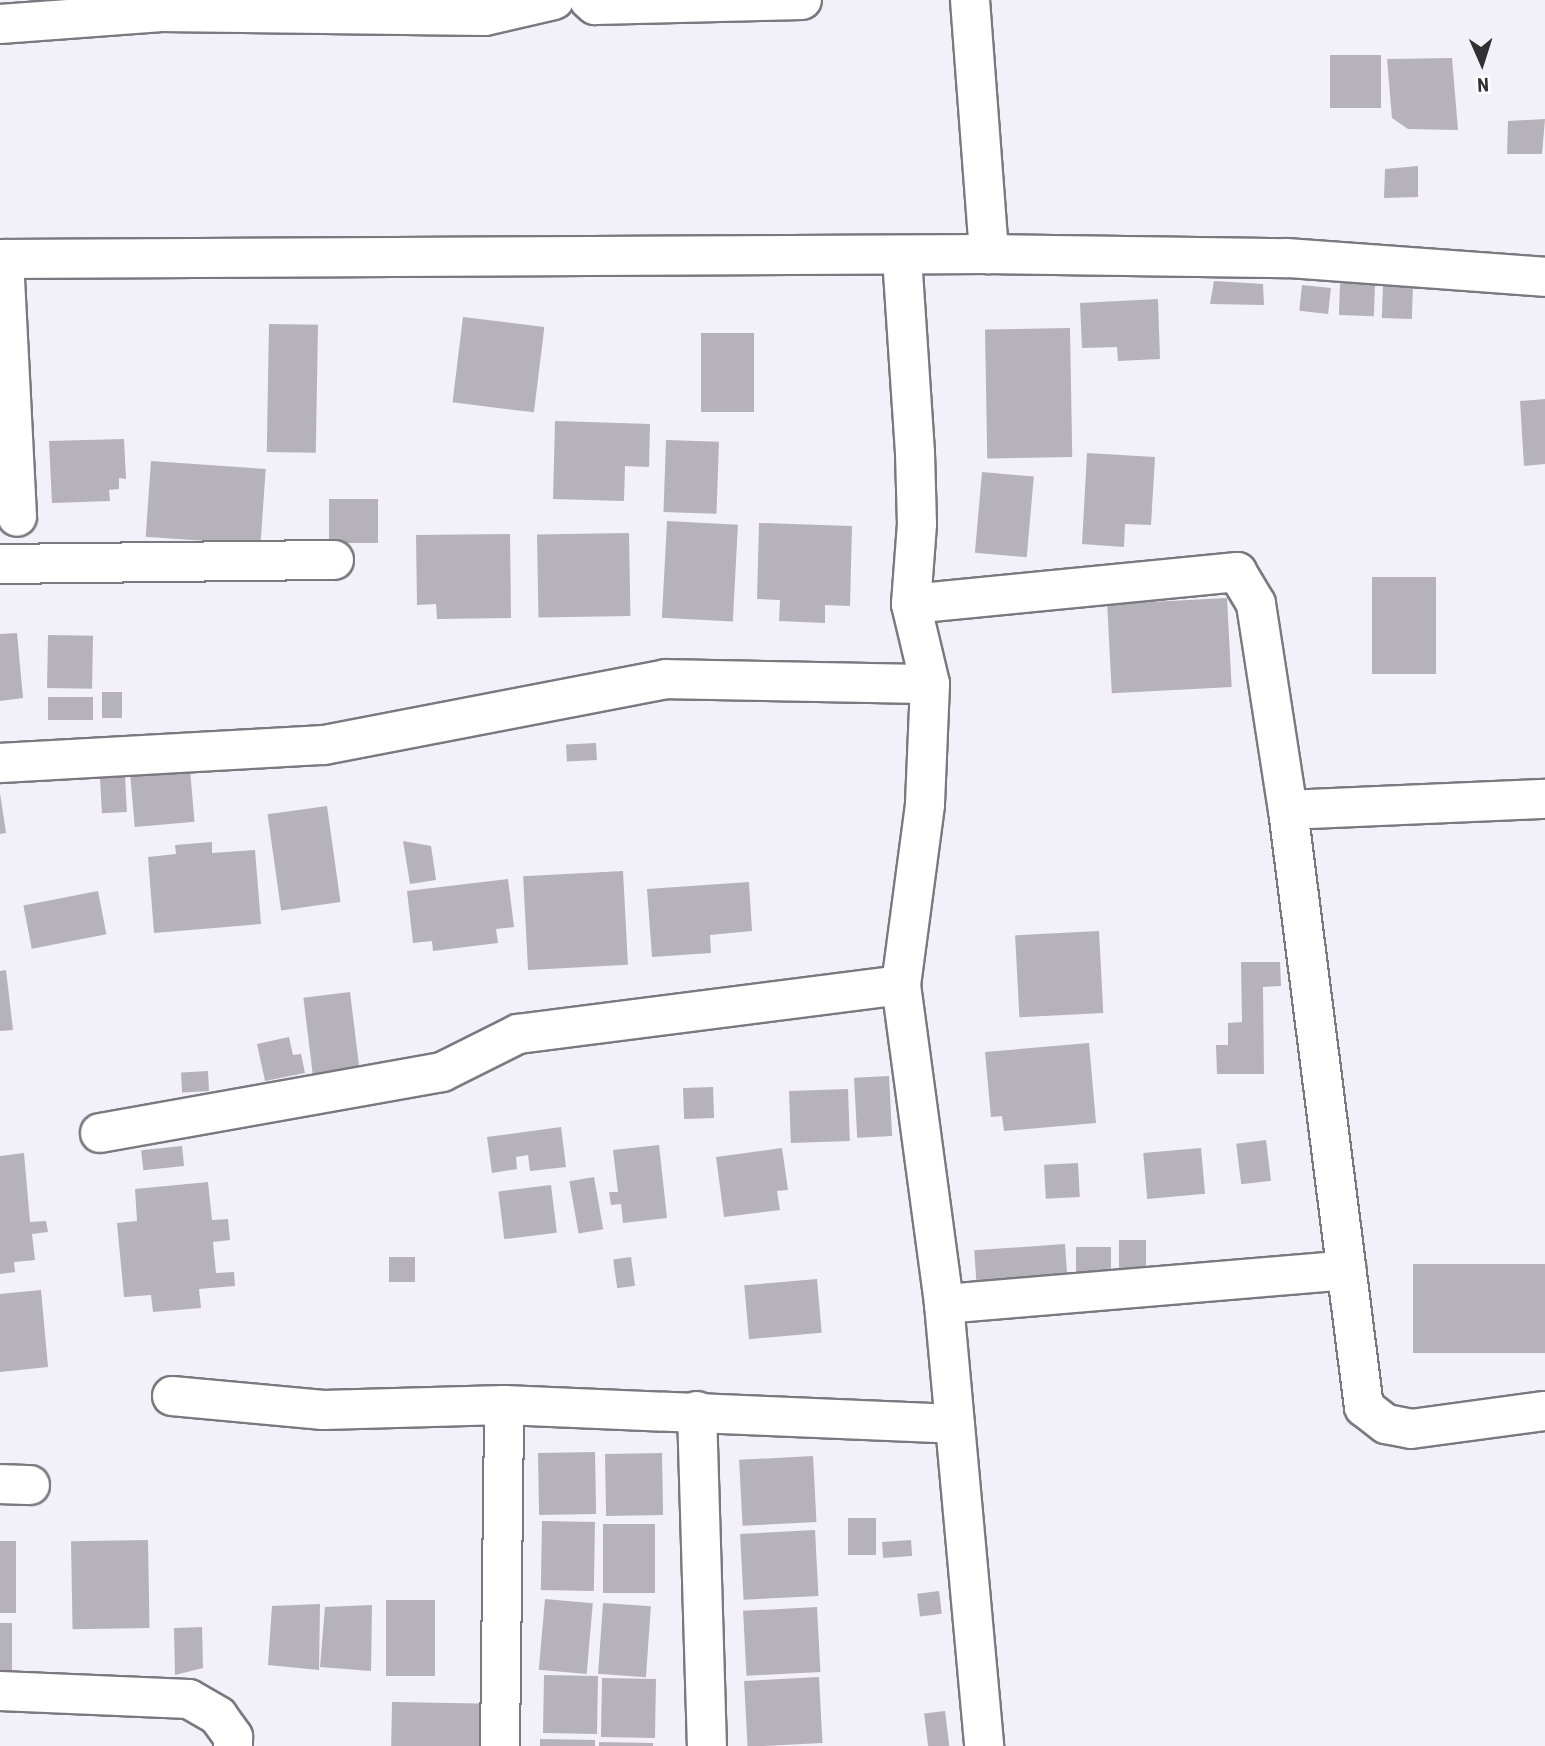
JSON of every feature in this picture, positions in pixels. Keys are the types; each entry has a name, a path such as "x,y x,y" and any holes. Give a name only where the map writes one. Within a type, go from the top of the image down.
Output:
{"street":[{"path":"0,24 162,12 485,16 554,0"},
{"path":"589,0 595,5 802,0"},
{"path":"970,0 989,254"},
{"path":"17,517 2,259 902,257 989,254 1288,258 1545,277"},
{"path":"902,257 917,524 911,604 930,684 925,805 901,985 944,1304 984,1746"},
{"path":"0,564 334,560"},
{"path":"911,604 1237,572 1256,604 1288,810 1364,1407 1386,1424 1411,1429 1545,1411"},
{"path":"0,763 324,745 666,679 930,684"},
{"path":"1288,810 1545,799"},
{"path":"100,1133 442,1072 518,1034 901,985"},
{"path":"944,1304 1347,1270"},
{"path":"172,1396 323,1410 504,1405 697,1411 956,1424"},
{"path":"500,1746 504,1405"},
{"path":"697,1411 707,1746"},
{"path":"0,1691 189,1699 218,1716 233,1737 233,1746"}],"building":[{"path":"1330,55 1381,55 1381,108 1330,108"},
{"path":"1452,58 1458,130 1408,129 1392,118 1387,59"},
{"path":"1545,119 1542,154 1507,154 1508,121"},
{"path":"1418,166 1418,197 1384,198 1385,169"},
{"path":"1214,281 1263,284 1264,305 1210,304"},
{"path":"1340,283 1375,284 1374,316 1339,315"},
{"path":"1302,285 1331,288 1328,314 1299,311"},
{"path":"1383,285 1413,286 1412,319 1382,318"},
{"path":"1158,299 1160,359 1118,361 1117,347 1082,348 1080,303"},
{"path":"463,317 544,327 534,412 453,402"},
{"path":"269,324 318,325 316,453 267,452"},
{"path":"1070,328 1072,457 987,458 985,329"},
{"path":"701,333 754,333 754,412 701,412"},
{"path":"1545,399 1545,464 1524,466 1520,401"},
{"path":"555,421 650,424 649,467 625,466 624,501 553,499"},
{"path":"124,439 126,479 119,478 119,489 109,490 110,501 52,503 49,441"},
{"path":"666,440 719,442 716,514 663,512"},
{"path":"1087,453 1155,457 1151,525 1125,524 1124,547 1082,544"},
{"path":"151,461 266,469 260,545 146,537"},
{"path":"982,472 1034,477 1027,557 975,553"},
{"path":"329,499 378,499 378,543 329,543"},
{"path":"667,521 738,525 733,622 662,618"},
{"path":"759,523 852,526 850,606 825,605 825,623 779,621 780,600 757,599"},
{"path":"629,533 630,616 538,618 537,535"},
{"path":"510,534 511,618 437,619 436,604 417,605 416,535"},
{"path":"1372,577 1436,577 1436,674 1372,674"},
{"path":"1227,598 1232,687 1112,693 1107,604"},
{"path":"17,633 23,698 0,701 0,634"},
{"path":"48,635 93,636 92,689 47,688"},
{"path":"102,692 122,692 122,718 102,718"},
{"path":"48,697 93,697 93,720 48,720"},
{"path":"596,743 597,760 567,762 566,745"},
{"path":"190,770 195,822 135,827 130,775"},
{"path":"125,776 127,812 102,813 100,777"},
{"path":"0,793 6,833 0,834"},
{"path":"327,806 340,902 281,910 268,814"},
{"path":"403,841 431,846 436,880 410,884"},
{"path":"212,842 212,853 255,850 261,924 154,933 148,857 176,854 175,845"},
{"path":"623,871 628,965 528,970 523,876"},
{"path":"508,879 514,927 496,929 498,943 433,951 432,941 413,943 407,891"},
{"path":"749,882 752,931 710,935 711,953 652,957 647,889"},
{"path":"98,891 106,934 32,949 23,906"},
{"path":"1099,931 1103,1013 1019,1017 1015,935"},
{"path":"1241,962 1280,962 1281,986 1263,987 1264,1074 1217,1074 1216,1045 1228,1045 1228,1023 1242,1022"},
{"path":"6,970 13,1030 0,1031 0,971"},
{"path":"350,992 360,1070 313,1076 303,998"},
{"path":"289,1037 293,1055 301,1054 305,1073 265,1081 257,1044"},
{"path":"1089,1043 1096,1123 1004,1131 1002,1116 991,1117 985,1052"},
{"path":"208,1071 209,1091 182,1092 181,1072"},
{"path":"889,1076 892,1136 857,1138 854,1078"},
{"path":"713,1087 714,1118 684,1119 683,1088"},
{"path":"848,1089 850,1141 791,1143 789,1091"},
{"path":"561,1127 566,1167 530,1171 528,1155 516,1157 517,1169 492,1173 487,1137"},
{"path":"1266,1140 1271,1181 1241,1184 1236,1144"},
{"path":"659,1145 667,1218 623,1223 621,1204 611,1205 609,1192 618,1192 613,1150"},
{"path":"182,1146 184,1166 143,1170 141,1150"},
{"path":"782,1148 788,1190 777,1191 780,1210 724,1217 716,1157"},
{"path":"1201,1148 1205,1194 1147,1199 1143,1153"},
{"path":"24,1153 30,1222 46,1221 48,1232 32,1234 35,1260 14,1262 15,1272 0,1274 0,1156"},
{"path":"1078,1163 1080,1197 1046,1199 1044,1165"},
{"path":"594,1177 603,1229 579,1234 569,1181"},
{"path":"208,1182 212,1220 228,1219 230,1240 213,1242 216,1273 234,1272 235,1286 199,1289 201,1308 153,1312 151,1295 124,1297 117,1223 137,1221 135,1189"},
{"path":"551,1185 557,1233 504,1239 498,1191"},
{"path":"1119,1240 1146,1240 1146,1272 1119,1272"},
{"path":"1065,1244 1067,1274 976,1280 974,1250"},
{"path":"1076,1247 1111,1247 1111,1273 1076,1273"},
{"path":"389,1257 415,1257 415,1282 389,1282"},
{"path":"631,1257 635,1286 617,1288 613,1260"},
{"path":"1413,1264 1545,1264 1545,1353 1413,1353"},
{"path":"817,1279 822,1333 749,1339 744,1285"},
{"path":"41,1290 48,1367 0,1372 0,1294"},
{"path":"595,1452 596,1514 539,1515 538,1453"},
{"path":"662,1453 663,1515 606,1516 605,1454"},
{"path":"813,1456 816,1522 743,1526 739,1460"},
{"path":"848,1518 876,1518 876,1555 848,1555"},
{"path":"542,1521 595,1522 594,1591 541,1590"},
{"path":"603,1524 655,1524 655,1593 603,1593"},
{"path":"815,1530 818,1596 744,1600 740,1534"},
{"path":"148,1540 150,1628 73,1629 71,1541"},
{"path":"911,1540 912,1556 883,1558 882,1542"},
{"path":"0,1541 16,1541 16,1613 0,1613"},
{"path":"939,1591 942,1614 920,1617 917,1594"},
{"path":"545,1599 593,1603 587,1674 539,1670"},
{"path":"386,1600 435,1600 435,1676 386,1676"},
{"path":"603,1603 651,1606 646,1677 598,1674"},
{"path":"320,1604 319,1670 268,1665 272,1606"},
{"path":"372,1605 371,1671 320,1667 325,1607"},
{"path":"817,1607 820,1672 747,1676 743,1611"},
{"path":"0,1623 12,1623 12,1674 0,1674"},
{"path":"202,1627 203,1668 175,1675 174,1628"},
{"path":"544,1675 598,1676 597,1734 543,1733"},
{"path":"819,1677 822,1743 748,1746 744,1681"},
{"path":"602,1678 656,1679 655,1738 601,1737"},
{"path":"392,1702 480,1704 479,1746 391,1746"},
{"path":"945,1711 949,1746 928,1746 924,1714"},
{"path":"540,1739 595,1740 595,1746 540,1746"},
{"path":"599,1742 653,1743 653,1746 599,1746"}]}
